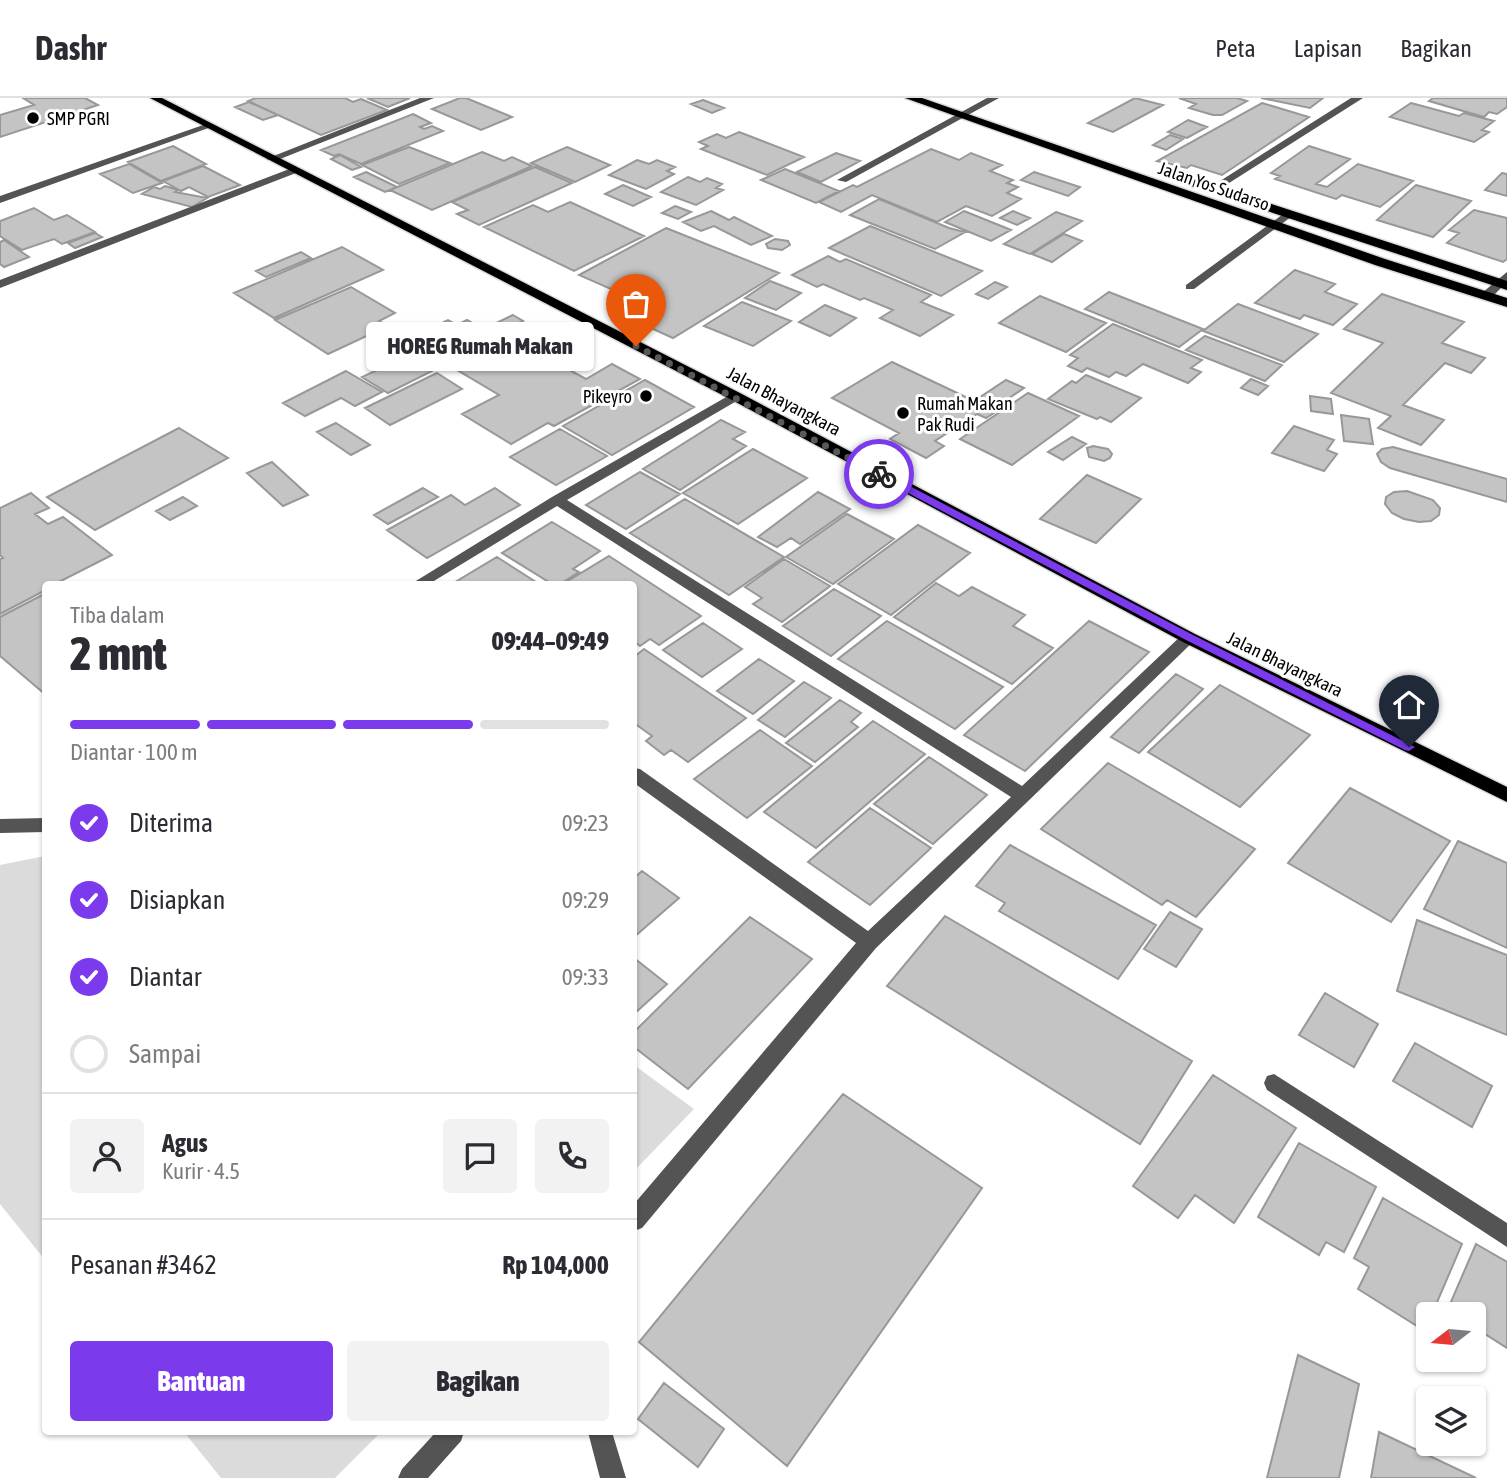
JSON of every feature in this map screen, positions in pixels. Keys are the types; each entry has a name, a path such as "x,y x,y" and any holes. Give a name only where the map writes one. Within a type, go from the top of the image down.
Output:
{"highway":[{"name":"Jalan Yos Sudarso","path":"911,98 1275,226 1507,303"},
{"name":"Jalan Yos Sudarso","path":"953,98 1145,167 1504,281"}],"main road":[{"name":"Jalan Bhayangkara","path":"155,98 292,171 735,396 1189,638 1507,795"}],"street":[{"path":"271,159 429,98"},
{"path":"842,180 994,98"},
{"path":"1214,188 1357,98"},
{"path":"0,200 209,126"},
{"path":"0,284 292,171"},
{"path":"1189,287 1290,214"},
{"path":"1486,296 1504,281"},
{"path":"424,581 735,396"},
{"path":"557,500 1022,795"},
{"path":"637,1216 869,942 1189,638"},
{"path":"637,776 869,942"},
{"path":"0,826 42,825"},
{"path":"1274,1083 1507,1237"},
{"path":"411,1478 449,1435"},
{"path":"601,1435 613,1478"}],"shaded area":[{"path":"42,857 42,1256 0,1204 0,865"},
{"path":"637,1067 694,1109 637,1168"},
{"path":"186,1435 378,1435 335,1478 221,1478"}],"building":[{"name":"SMP PGRI","path":"23,98 85,98 98,105 0,137 0,115 34,105"},
{"path":"256,98 345,98 353,102 361,99 387,110 321,135 248,101"},
{"path":"367,98 410,98 388,107"},
{"path":"460,98 512,117 481,130 432,109"},
{"path":"1135,98 1163,105 1113,132 1088,123"},
{"path":"1179,98 1237,98 1247,101 1222,115 1213,115 1189,108 1196,104"},
{"path":"1261,98 1323,98 1310,108"},
{"path":"1433,98 1507,98 1507,107 1497,114 1489,112 1484,117 1429,101"},
{"path":"703,100 724,108 712,113 691,104"},
{"path":"249,102 278,115 263,120 235,107"},
{"path":"1262,103 1309,117 1222,175 1191,165 1187,168 1157,161"},
{"path":"1411,103 1459,116 1464,113 1494,121 1482,130 1489,132 1474,142 1390,117"},
{"path":"413,114 431,123 420,127 424,129 432,126 443,131 361,164 339,154 334,156 321,150"},
{"path":"1188,120 1207,127 1187,138 1168,132"},
{"path":"739,132 804,157 767,175 701,149 708,146 699,142 717,134 726,138"},
{"path":"1170,135 1183,139 1166,150 1153,145"},
{"path":"173,146 206,164 161,181 128,162"},
{"path":"1309,146 1350,159 1316,184 1327,187 1358,164 1413,181 1380,207 1342,195 1336,199 1275,179 1280,176 1271,173"},
{"path":"409,147 450,163 399,184 362,165"},
{"path":"567,147 610,165 575,182 531,163"},
{"path":"931,149 959,160 971,153 1002,165 990,171 1013,180 1007,183 1018,187 1007,193 1021,199 992,216 966,206 937,222 872,195 841,212 819,202 853,185 857,187"},
{"path":"482,152 504,161 512,157 532,166 432,210 390,190"},
{"path":"836,153 860,161 821,182 797,172"},
{"path":"340,155 361,167 352,170 331,159"},
{"path":"637,160 649,164 657,160 675,167 667,171 674,174 646,189 609,175"},
{"path":"129,164 162,183 133,193 100,174"},
{"path":"203,166 240,185 208,197 189,187 181,191 163,181"},
{"path":"535,167 572,183 479,225 457,214 468,210 452,202"},
{"path":"785,169 839,191 816,203 761,180"},
{"path":"366,172 397,187 385,192 354,177"},
{"path":"1034,172 1080,187 1068,196 1021,180"},
{"path":"1502,173 1507,174 1507,196 1485,190"},
{"path":"688,177 700,182 707,178 722,184 716,188 723,190 696,205 661,192"},
{"path":"623,185 651,197 633,206 605,194"},
{"path":"1416,185 1471,201 1433,237 1377,220"},
{"path":"165,186 178,190 175,192 207,198 192,207 142,194 154,187 160,189"},
{"path":"879,199 965,232 935,249 850,215"},
{"path":"570,202 644,236 574,271 484,227 533,205 548,212"},
{"path":"675,206 691,212 678,219 662,213"},
{"path":"34,208 54,220 67,215 95,232 62,244 54,239 22,250 0,236 0,221"},
{"path":"1474,210 1507,218 1507,259 1503,262 1447,243 1459,233 1449,230"},
{"path":"711,211 729,220 734,217 772,236 751,245 714,226 701,231 683,222"},
{"path":"964,211 1011,230 991,241 945,222"},
{"path":"1013,211 1030,218 1017,225 1000,218"},
{"path":"1056,212 1082,221 1030,254 1004,244"},
{"path":"870,226 982,271 941,296 829,248"},
{"path":"666,228 779,273 673,338 631,319 652,307 579,275"},
{"path":"95,233 102,237 75,248 68,243"},
{"path":"1064,234 1082,241 1052,262 1032,254"},
{"path":"775,239 788,241 790,245 782,250 768,248 766,244"},
{"path":"4,240 29,257 4,267 0,264 0,242"},
{"path":"342,247 383,270 274,318 234,293"},
{"path":"301,252 311,258 266,277 256,271"},
{"path":"828,256 840,262 846,259 931,295 921,302 953,315 920,336 880,318 893,310 864,298 860,300 823,284 817,287 792,275"},
{"path":"1295,270 1335,284 1325,292 1357,304 1333,325 1304,315 1300,319 1255,303"},
{"path":"770,281 801,293 776,310 745,298"},
{"path":"995,282 1007,287 988,299 976,294"},
{"path":"351,287 395,313 379,321 388,326 328,354 275,320"},
{"path":"1109,292 1203,329 1179,347 1085,309"},
{"path":"1382,294 1464,322 1442,343 1485,358 1471,373 1445,363 1403,405 1444,420 1421,445 1378,428 1391,416 1331,393 1383,343 1344,329"},
{"path":"1040,296 1106,323 1066,352 999,323"},
{"path":"742,302 791,321 753,346 704,326"},
{"path":"1238,304 1318,334 1284,362 1203,331"},
{"path":"825,305 856,318 830,336 799,322"},
{"path":"513,315 523,321 504,330 494,324"},
{"path":"448,320 457,325 467,320 490,333 437,359 446,364 388,393 362,377 419,350 403,341"},
{"path":"1113,324 1202,360 1191,368 1201,372 1188,383 1143,364 1126,376 1116,372 1109,377 1087,368 1082,372 1068,366 1078,358 1070,355"},
{"path":"1205,336 1282,365 1265,381 1186,350"},
{"path":"500,338 536,358 561,345 583,357 564,367 586,379 612,364 640,379 554,426 548,423 511,444 462,414 499,395 447,364"},
{"path":"892,362 974,401 1006,380 1024,388 999,405 1003,407 986,418 977,414 935,441 944,446 926,458 890,439 899,433 832,398"},
{"path":"346,371 382,392 355,406 341,398 305,416 283,403"},
{"path":"437,373 462,389 390,425 365,408"},
{"path":"1086,375 1141,398 1111,422 1048,399 1072,381 1076,383"},
{"path":"1251,379 1268,386 1258,395 1241,388"},
{"path":"645,380 694,407 612,455 563,426"},
{"path":"1028,393 1079,416 1012,465 960,439"},
{"path":"1310,396 1331,399 1333,414 1311,411"},
{"path":"1341,415 1369,419 1373,444 1344,441"},
{"path":"721,420 745,432 733,439 746,446 680,490 643,469"},
{"path":"336,423 370,445 351,455 317,432"},
{"path":"1294,426 1334,440 1327,450 1337,454 1324,471 1272,453"},
{"path":"179,428 228,458 95,530 47,497"},
{"path":"560,429 607,456 556,485 510,457"},
{"path":"1072,437 1086,444 1063,460 1048,452"},
{"path":"1093,446 1108,449 1112,454 1110,458 1104,461 1089,457 1087,448"},
{"path":"1393,447 1507,479 1507,502 1390,468 1381,462 1377,454 1382,449"},
{"path":"753,449 807,478 738,524 683,493"},
{"path":"272,462 308,495 283,506 247,473"},
{"path":"640,472 680,494 626,529 586,505"},
{"path":"1087,475 1141,499 1096,543 1040,519"},
{"path":"423,488 438,497 388,524 374,515"},
{"path":"495,488 520,505 427,558 387,530 451,495 465,505"},
{"path":"1407,491 1433,500 1440,508 1439,515 1431,521 1419,522 1392,513 1385,504 1386,497 1394,492"},
{"path":"818,492 850,509 800,544 791,538 777,547 758,537"},
{"path":"31,493 49,508 35,514 48,524 63,517 112,555 61,581 42,581 42,592 0,614 0,559 3,558 0,555 0,508"},
{"path":"183,497 197,506 170,520 156,511"},
{"path":"685,499 784,557 729,595 630,533"},
{"path":"847,514 894,539 833,584 786,557"},
{"path":"552,522 600,551 573,569 579,572 565,581 547,581 502,553"},
{"path":"918,525 970,553 891,615 838,584"},
{"path":"609,556 701,616 659,645 650,639 640,646 637,644 637,581 568,581"},
{"path":"497,557 534,581 457,581"},
{"path":"784,559 830,586 782,622 753,604 762,598 745,587"},
{"path":"936,583 959,596 972,587 1025,615 1013,626 1053,648 1012,684 894,617"},
{"path":"834,589 881,616 831,656 783,626"},
{"path":"42,595 42,692 0,656 0,617"},
{"path":"887,621 1003,687 955,729 838,659"},
{"path":"1089,621 1149,652 1025,771 964,735"},
{"path":"703,623 742,649 702,677 663,650"},
{"path":"644,649 746,718 688,762 671,750 664,755 646,741 652,736 637,725 637,655"},
{"path":"759,659 794,681 753,714 717,691"},
{"path":"1176,674 1203,689 1139,753 1111,737"},
{"path":"804,682 831,698 785,737 758,720"},
{"path":"1220,685 1310,735 1240,807 1148,752"},
{"path":"840,700 861,713 851,722 858,727 815,762 786,743"},
{"path":"873,721 925,754 816,848 764,812"},
{"path":"760,730 812,766 747,818 694,779"},
{"path":"929,757 987,795 933,844 874,804"},
{"path":"1108,763 1255,849 1196,917 1167,900 1162,905 1041,829"},
{"path":"1350,788 1450,841 1391,922 1288,863"},
{"path":"870,808 931,848 870,905 808,862"},
{"path":"1458,841 1507,863 1507,948 1424,909"},
{"path":"1010,845 1156,925 1118,979 999,911 1005,903 976,886"},
{"path":"642,871 679,898 637,934 637,875"},
{"path":"1170,912 1202,929 1176,967 1144,949"},
{"path":"945,916 1192,1061 1140,1144 887,986"},
{"path":"750,917 812,959 688,1089 637,1049 637,1029"},
{"path":"1417,920 1507,955 1507,1035 1397,991"},
{"path":"637,960 667,984 637,1011"},
{"path":"1325,993 1378,1024 1354,1067 1299,1035"},
{"path":"1415,1043 1492,1086 1472,1127 1393,1081"},
{"path":"1213,1075 1296,1128 1234,1223 1195,1195 1178,1218 1133,1186"},
{"path":"843,1094 982,1188 787,1466 639,1342"},
{"path":"1299,1143 1376,1187 1344,1252 1326,1242 1319,1255 1258,1217"},
{"path":"1383,1198 1462,1244 1437,1302 1416,1302 1416,1325 1358,1289 1369,1267 1354,1258"},
{"path":"1476,1244 1507,1262 1507,1348 1486,1335 1486,1302 1451,1302"},
{"path":"1298,1355 1359,1384 1339,1478 1267,1478"},
{"path":"664,1383 724,1429 698,1467 638,1419"},
{"path":"1379,1432 1416,1450 1416,1456 1430,1456 1476,1478 1371,1478"}],"way so far":[{"path":"636,346 879,474"}],"place":[{"name":"SMP PGRI","path":"33,118"},
{"name":"HOREG Rumah Makan","path":"636,346"},
{"name":"Pikeyro","path":"646,396"},
{"name":"Rumah Makan Pak Rudi","path":"903,413"}],"route":[{"path":"879,474 1189,638 1409,747"}]}
